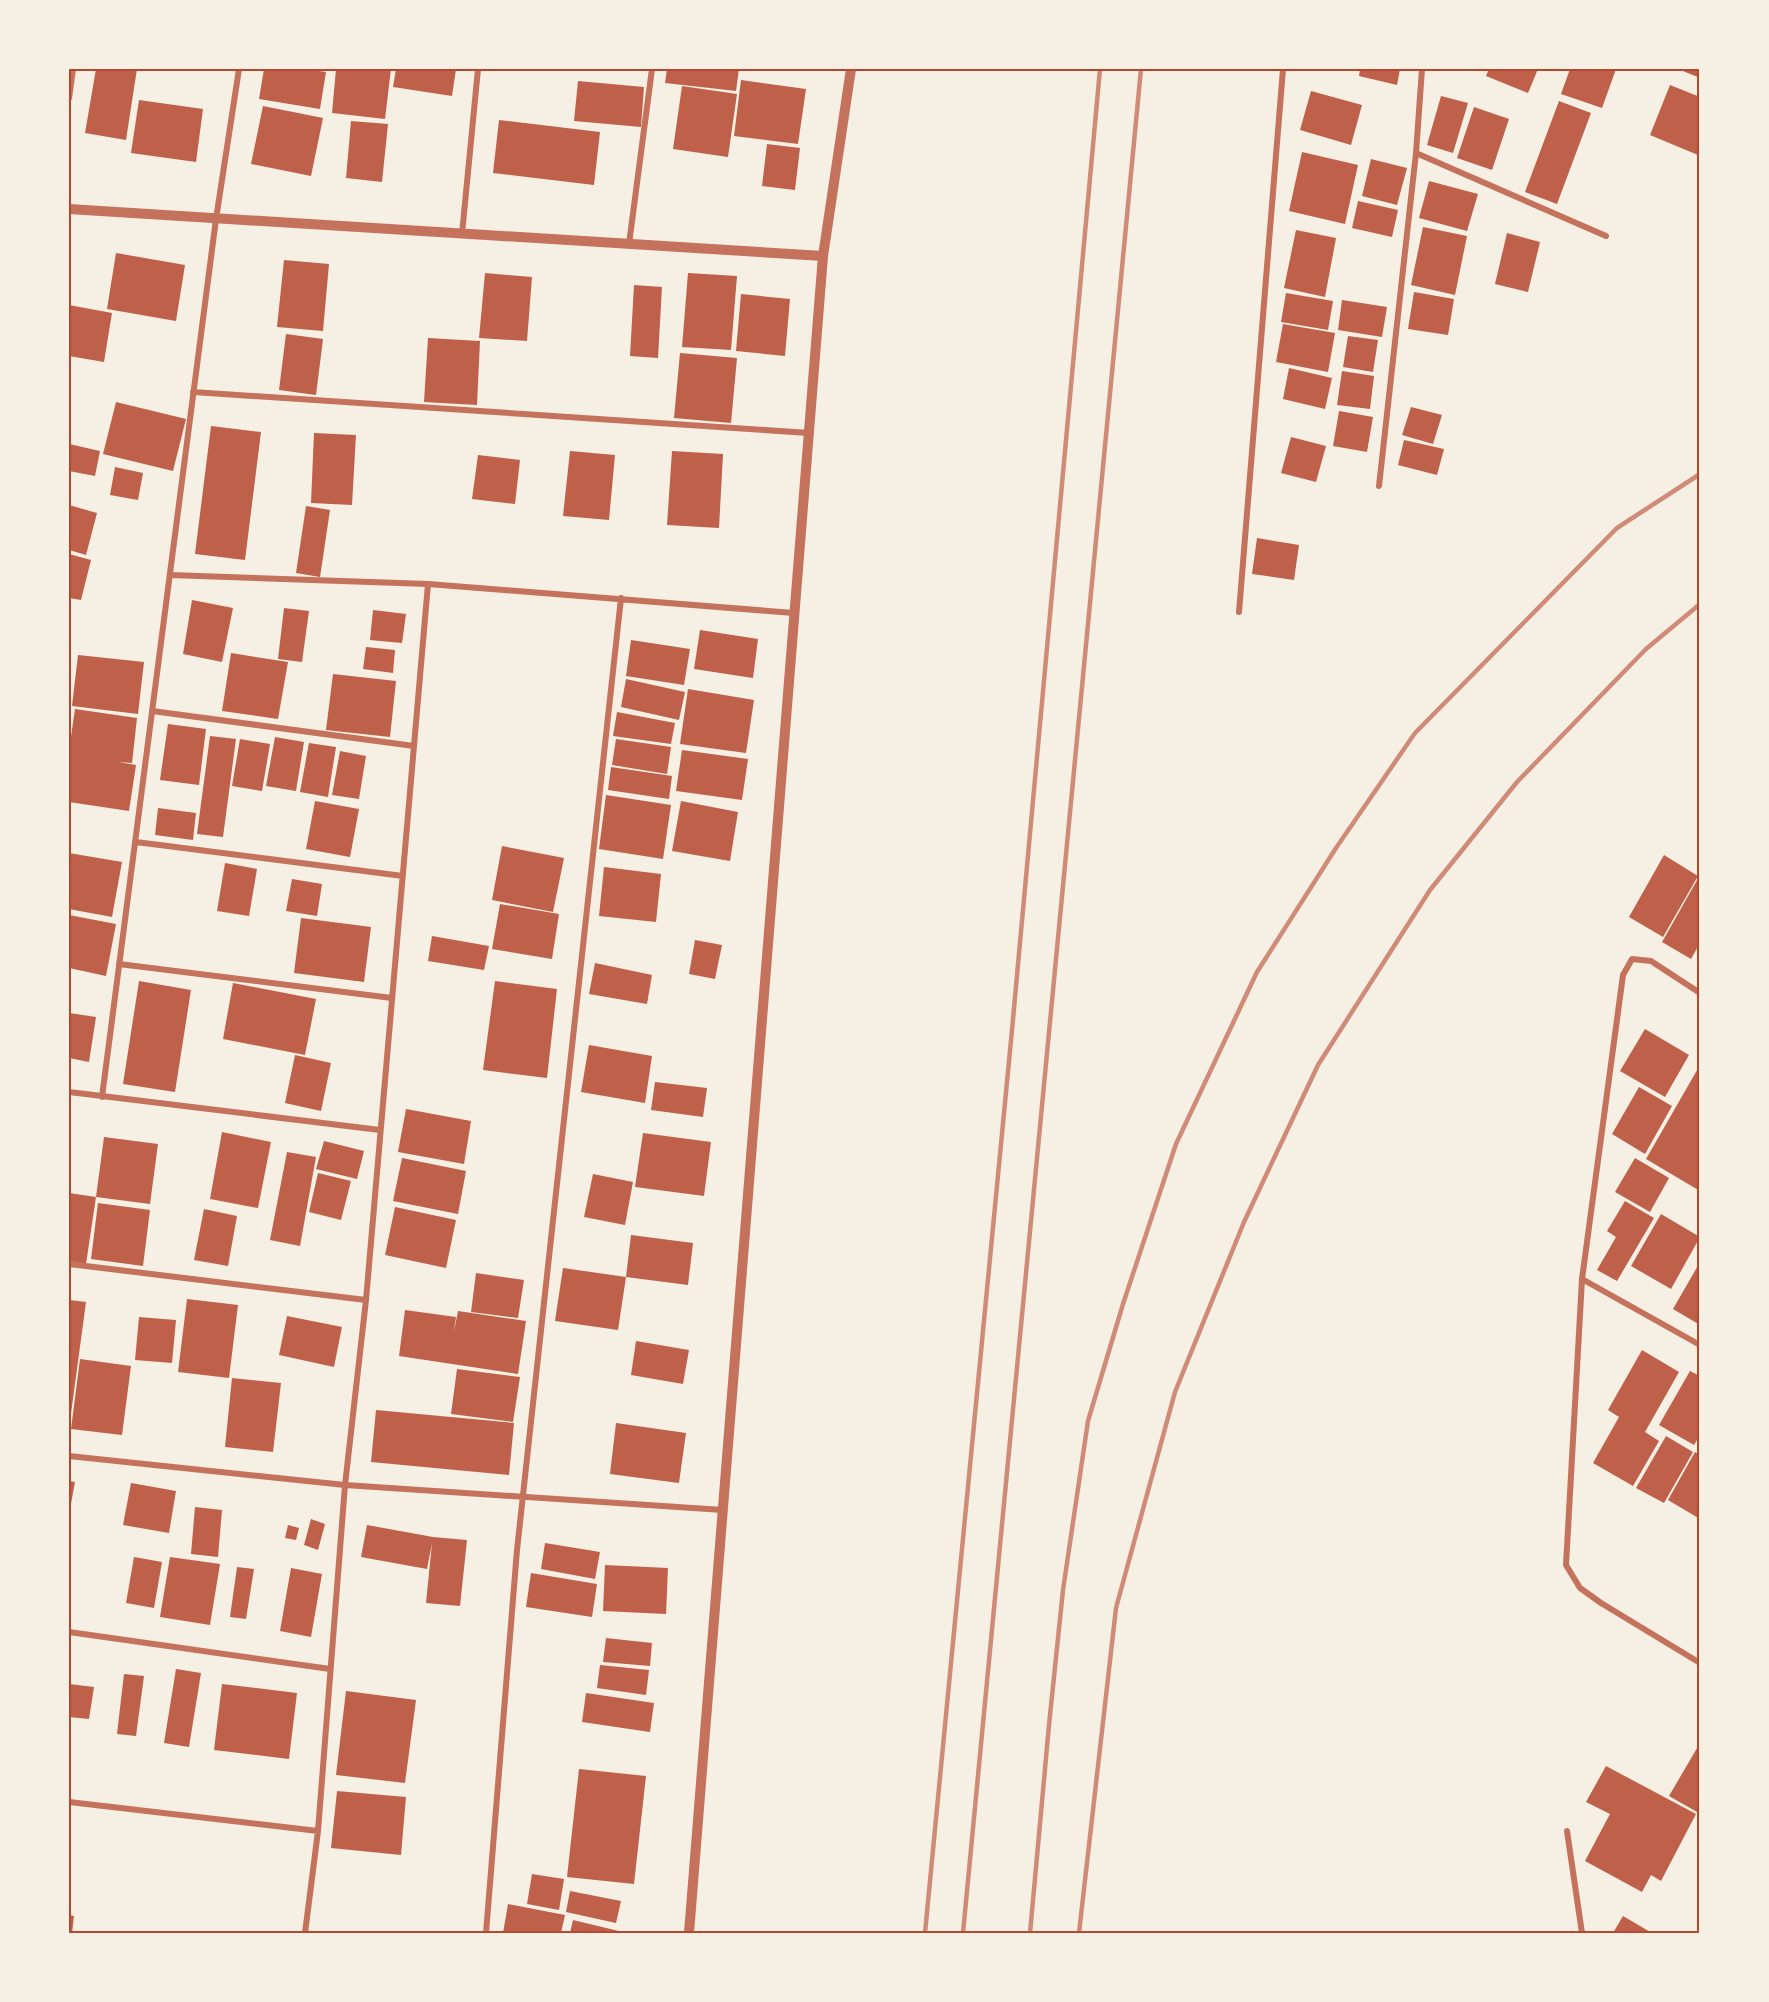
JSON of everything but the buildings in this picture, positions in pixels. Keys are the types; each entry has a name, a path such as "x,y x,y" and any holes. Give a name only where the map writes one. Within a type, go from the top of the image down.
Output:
{"street":[{"path":"69,98 73,69"},
{"path":"102,1096 216,219 239,69"},
{"path":"462,234 478,69"},
{"path":"630,244 652,69"},
{"path":"689,1933 823,256 851,69"},
{"path":"1239,612 1283,69"},
{"path":"1378,486 1416,153 1422,69"},
{"path":"1416,153 1606,236"},
{"path":"69,209 823,256"},
{"path":"193,392 809,433"},
{"path":"170,575 428,584 794,613"},
{"path":"304,1933 318,1831 345,1485 366,1300 428,584"},
{"path":"486,1933 517,1550 621,598"},
{"path":"152,711 414,747"},
{"path":"136,842 403,876"},
{"path":"1700,993 1651,961 1632,959 1623,975 1582,1279 1566,1565 1580,1588 1700,1663"},
{"path":"119,964 392,998"},
{"path":"69,1092 381,1130"},
{"path":"69,1264 366,1300"},
{"path":"1582,1279 1700,1345"},
{"path":"69,1456 345,1485 723,1510"},
{"path":"69,1632 330,1669"},
{"path":"69,1802 318,1831"},
{"path":"1567,1831 1582,1933"}],"railway":[{"path":"925,1933 1012,1030 1100,69"},
{"path":"963,1933 1141,69"},
{"path":"1030,1933 1063,1590 1088,1421 1123,1304 1176,1144 1257,972 1336,848 1415,733 1617,528 1700,474"},
{"path":"1079,1933 1116,1608 1175,1392 1244,1222 1318,1065 1430,890 1517,782 1646,649 1700,604"}]}
